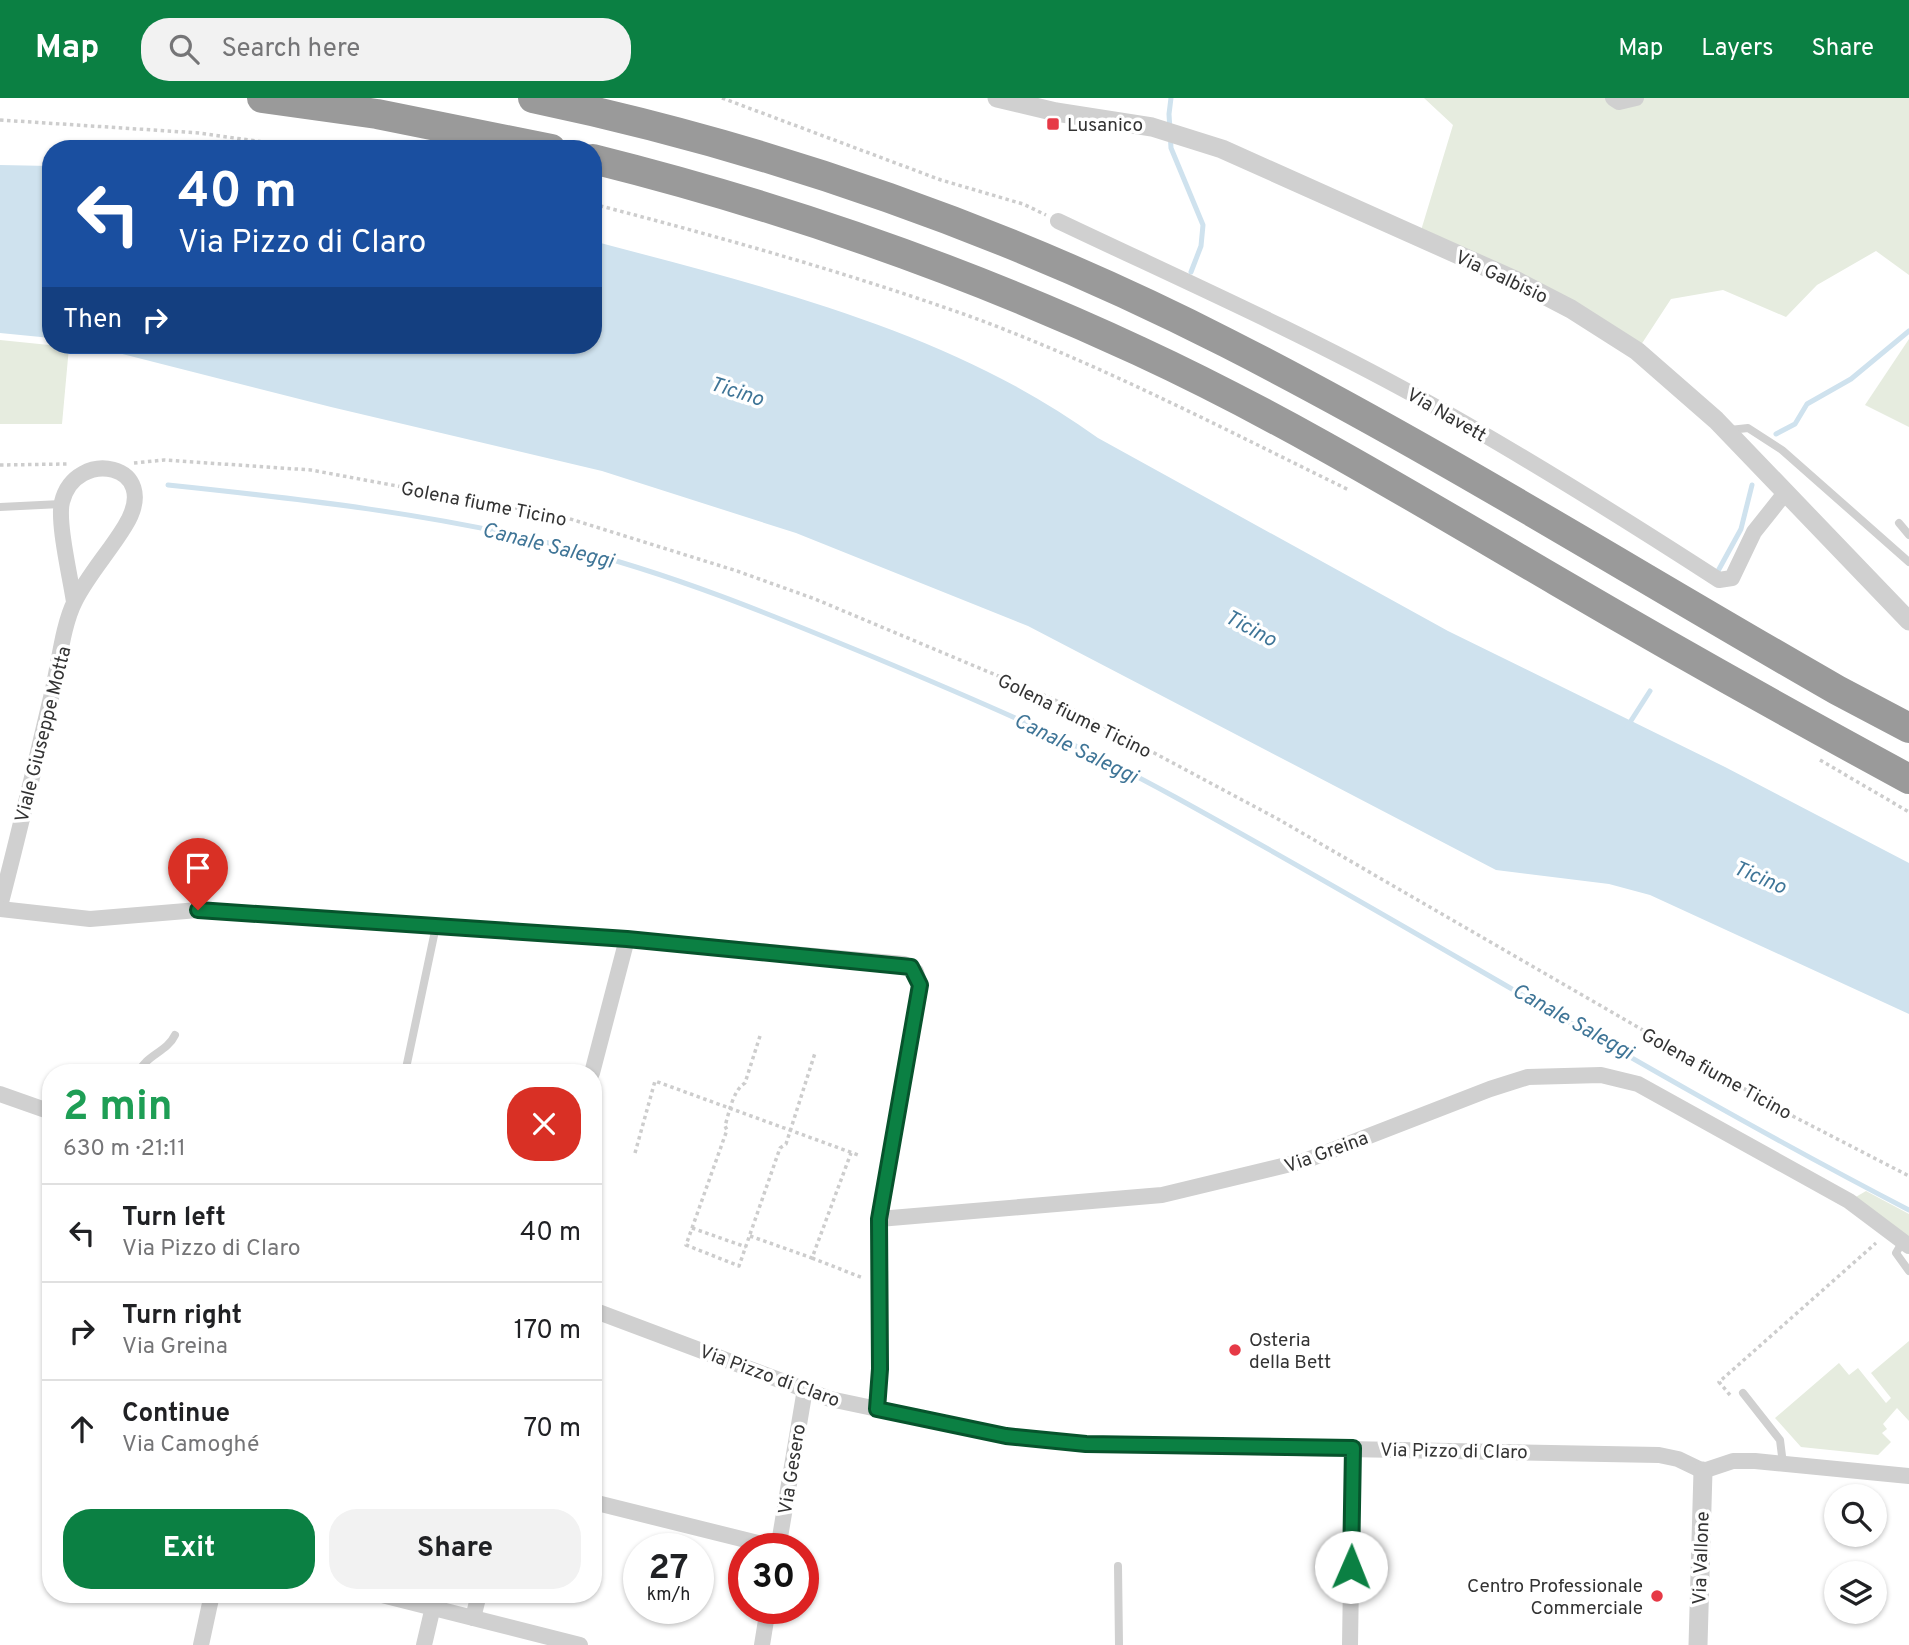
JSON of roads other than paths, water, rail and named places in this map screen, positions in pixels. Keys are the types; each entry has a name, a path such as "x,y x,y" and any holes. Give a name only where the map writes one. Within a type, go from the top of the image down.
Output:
{"highway":[{"path":"262,98 377,114 506,140"},
{"path":"533,98 751,155 861,190 999,241 1121,293 1225,342 1332,399 1826,684 1909,728"},
{"path":"602,161 742,199 861,238 1014,296 1140,352 1342,456 1714,673 1909,779"}],"street":[{"name":"Via Galbisio","path":"997,98 1056,112 1169,132 1222,149 1505,276 1571,309 1637,351 1726,430 1909,621"},
{"path":"1612,98 1619,102 1636,98"},
{"name":"Via Navett","path":"1058,221 1325,348 1415,396 1586,494 1719,580 1732,578 1754,532 1785,493"},
{"name":"Viale Giuseppe Motta","path":"0,908 8,859 74,603 126,526 134,509 135,491 121,472 112,468 96,468 70,488 61,504 74,603"},
{"path":"0,908 90,919 198,910 627,939 904,964 916,972 920,985 879,1219 877,1409"},
{"path":"594,1064 627,939"},
{"name":"Via Greina","path":"879,1219 1162,1195 1307,1160 1511,1082 1544,1076 1587,1074 1626,1079 1656,1093 1849,1201 1901,1239"},
{"path":"0,1094 42,1109"},
{"name":"Via Pizzo di Claro","path":"602,1313 830,1399 1006,1436 1086,1444 1659,1455 1678,1459 1703,1471"},
{"name":"Via Gesero","path":"781,1533 805,1389"},
{"path":"1350,1645 1353,1448"},
{"path":"1703,1471 1733,1461 1909,1476"},
{"name":"Via Vallone","path":"1698,1645 1703,1471"},
{"path":"602,1504 728,1536"},
{"path":"201,1645 210,1603"},
{"path":"424,1645 434,1603"},
{"path":"439,1603 474,1618 580,1645"},
{"path":"474,1618 477,1603"},
{"path":"762,1645 765,1624"}],"lane":[{"path":"1726,430 1748,428 1782,450 1909,562"},
{"path":"0,507 61,504"},
{"path":"1899,523 1909,535"},
{"path":"407,1064 436,926"},
{"path":"143,1064 169,1044 175,1035"},
{"path":"1901,1239 1896,1253 1909,1271"},
{"path":"1742,1394 1780,1440 1783,1464"},
{"path":"1118,1566 1119,1645"}],"water":[{"path":"0,165 42,166 42,337 0,333"},
{"name":"Ticino","path":"602,243 790,295 919,341 981,369 1041,401 1098,438 1448,631 1725,767 1909,863 1909,1014 1650,895 1609,884 1496,870 1028,626 796,533 602,471 122,354 602,354"}],"waterway":[{"path":"1171,98 1171,148 1203,225 1201,246 1191,272"},
{"path":"1776,434 1795,424 1807,404 1851,379 1909,331"},
{"name":"Canale Saleggi","path":"168,485 318,502 516,535 604,557 682,582 871,656 1025,722 1138,777 1724,1110 1909,1210"},
{"path":"1718,571 1741,529 1752,485"},
{"path":"1627,727 1650,691"}],"place":[{"name":"Lusanico","path":"1053,124"},
{"name":"Osteria della Bett","path":"1235,1350"},
{"name":"Centro Professionale Commerciale","path":"1657,1596"}]}
